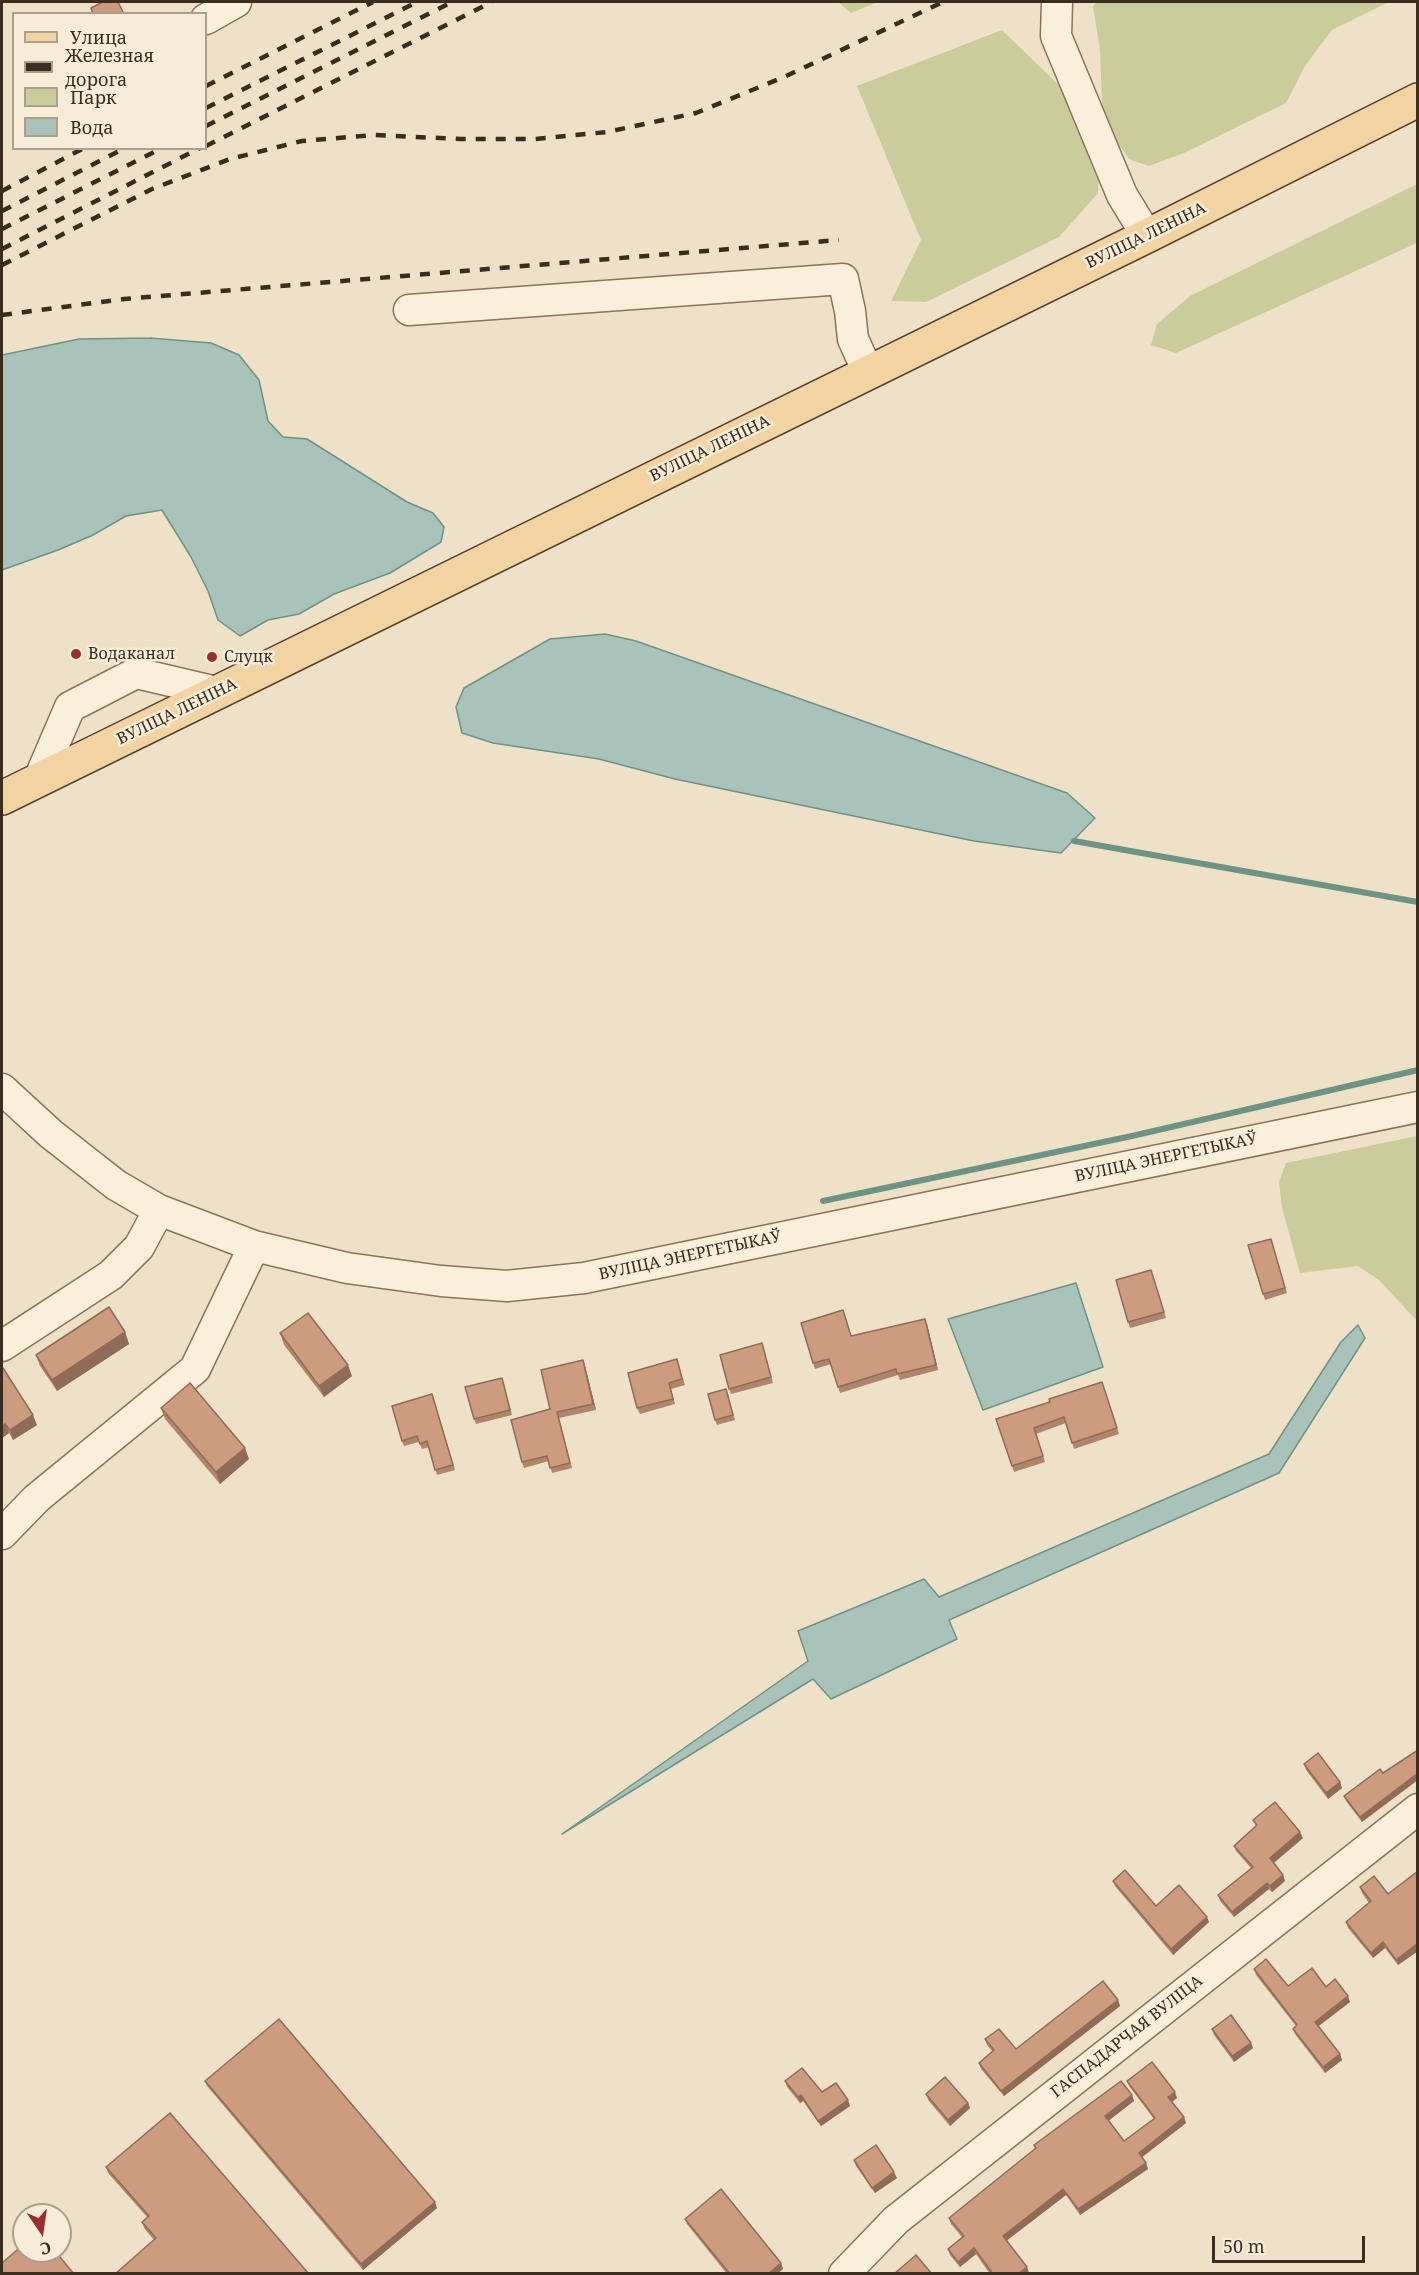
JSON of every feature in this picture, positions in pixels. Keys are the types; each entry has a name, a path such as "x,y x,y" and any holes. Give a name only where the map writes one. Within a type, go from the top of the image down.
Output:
{"main road":[{"name":"ВУЛІЦА ЛЕНІНА","path":"2,798 1147,236 1418,100"}],"street":[{"path":"207,18 236,2"},
{"path":"1057,2 1056,36 1122,195 1147,236"},
{"path":"410,310 843,279 853,339 868,372"},
{"path":"39,779 69,707 136,673 217,692"},
{"name":"ВУЛІЦА ЭНЕРГЕТЫКАЎ","path":"2,1089 51,1134 116,1185 159,1210 254,1246 347,1268 441,1281 507,1286 584,1278 1418,1107"},
{"path":"2,1346 111,1275 139,1247 159,1210"},
{"path":"2,1534 37,1498 195,1369 254,1246"},
{"name":"ГАСПАДАРЧАЯ ВУЛІЦА","path":"844,2274 896,2220 1418,1809"}],"green space":[{"path":"838,2 878,2 851,13"},
{"path":"1097,2 1389,2 1332,30 1305,66 1286,103 1184,153 1149,166 1129,159 1108,129 1102,102 1100,50 1093,6"},
{"path":"1002,30 1065,91 1099,162 1098,193 1059,237 926,302 891,301 921,240 857,86"},
{"path":"1417,184 1417,243 1176,353 1151,345 1157,324 1190,296"},
{"path":"1418,1136 1417,1321 1379,1280 1358,1266 1300,1273 1282,1208 1279,1182 1286,1163"}],"water":[{"path":"150,338 211,343 239,355 259,380 268,421 283,437 307,439 407,502 433,513 444,527 441,542 390,573 334,594 299,614 268,620 240,636 218,620 208,591 191,557 162,510 126,516 93,535 2,570 2,355 79,339"},
{"path":"605,634 636,641 1067,793 1095,818 1061,853 974,841 675,779 599,759 493,743 462,733 456,707 464,688 550,639"},
{"path":"1076,1283 1103,1367 983,1410 948,1319"},
{"path":"1358,1325 1365,1338 1279,1473 949,1620 957,1639 831,1699 813,1679 562,1834 808,1661 798,1631 924,1579 939,1597 1269,1454 1341,1342"}],"building":[{"path":"103,2 118,2 123,12 92,12 91,8"},
{"path":"1271,1239 1285,1288 1263,1294 1248,1245"},
{"path":"1151,1270 1164,1312 1128,1322 1116,1280"},
{"path":"109,1307 125,1332 52,1380 36,1355"},
{"path":"843,1310 851,1336 925,1319 936,1365 897,1374 896,1369 838,1387 829,1359 813,1363 801,1323"},
{"path":"308,1313 348,1365 319,1386 280,1333"},
{"path":"762,1343 771,1377 729,1389 720,1355"},
{"path":"677,1359 682,1379 669,1383 673,1399 637,1408 628,1373"},
{"path":"583,1360 593,1404 557,1412 570,1463 550,1468 547,1456 522,1462 511,1420 550,1409 541,1370"},
{"path":"3,1368 33,1415 10,1430 5,1424 2,1426"},
{"path":"502,1378 510,1410 474,1419 465,1387"},
{"path":"1102,1382 1117,1428 1072,1443 1064,1417 1034,1428 1043,1456 1012,1466 996,1419"},
{"path":"190,1383 245,1448 216,1472 161,1408"},
{"path":"726,1389 733,1415 715,1420 708,1394"},
{"path":"432,1394 453,1465 435,1470 427,1441 420,1444 417,1436 402,1441 392,1406"},
{"path":"1418,1750 1418,1773 1360,1817 1344,1796 1380,1769 1383,1773"},
{"path":"1318,1753 1340,1782 1326,1793 1304,1764"},
{"path":"1275,1802 1300,1832 1270,1858 1283,1875 1270,1886 1267,1883 1232,1912 1218,1895 1253,1867 1234,1846 1257,1825 1253,1820"},
{"path":"1125,1870 1156,1906 1179,1885 1207,1917 1171,1949 1113,1881"},
{"path":"1418,1871 1418,1943 1396,1960 1383,1942 1371,1953 1346,1922 1371,1901 1360,1887 1374,1876 1388,1894"},
{"path":"1266,1959 1288,1986 1312,1968 1326,1987 1335,1979 1348,1996 1315,2022 1340,2054 1323,2067 1293,2029 1297,2025 1254,1969"},
{"path":"1103,1981 1118,2000 1001,2091 979,2063 994,2050 985,2039 999,2029 1016,2049"},
{"path":"1231,2015 1251,2043 1232,2056 1212,2029"},
{"path":"279,2019 435,2202 361,2264 205,2081"},
{"path":"1152,2062 1175,2092 1168,2097 1184,2117 1139,2153 1146,2163 1078,2209 1063,2189 1003,2236 1027,2267 1018,2274 993,2274 974,2248 958,2262 948,2249 964,2236 949,2218 1036,2148 1034,2145 1121,2081 1132,2095 1105,2116 1124,2141 1155,2118 1127,2081"},
{"path":"802,2068 822,2092 836,2083 848,2100 818,2121 801,2095 798,2097 785,2081"},
{"path":"945,2077 968,2103 948,2120 926,2094"},
{"path":"170,2113 309,2274 115,2274 156,2238 142,2222 149,2216 106,2167"},
{"path":"876,2145 894,2172 872,2188 854,2160"},
{"path":"721,2189 781,2263 768,2274 730,2274 685,2219"},
{"path":"12,2254 12,2263 65,2263 74,2274 2,2274 2,2263"},
{"path":"916,2255 932,2274 894,2274"}],"waterway":[{"path":"1074,841 1418,902"},
{"path":"823,1201 1132,1136 1418,1070"}],"railway":[{"path":"207,85 373,2"},
{"path":"207,107 417,2"},
{"path":"207,125 452,2"},
{"path":"207,145 492,2"},
{"path":"2,265 152,189 230,159 302,141 374,135 461,139 535,139 607,132 696,113 784,77 943,2"},
{"path":"2,191 80,150"},
{"path":"2,211 121,150"},
{"path":"2,229 158,150"},
{"path":"2,249 196,150"},
{"path":"2,315 124,299 839,240"}],"place":[{"name":"Водаканал","path":"76,654"},
{"name":"Слуцк","path":"212,657"}]}
